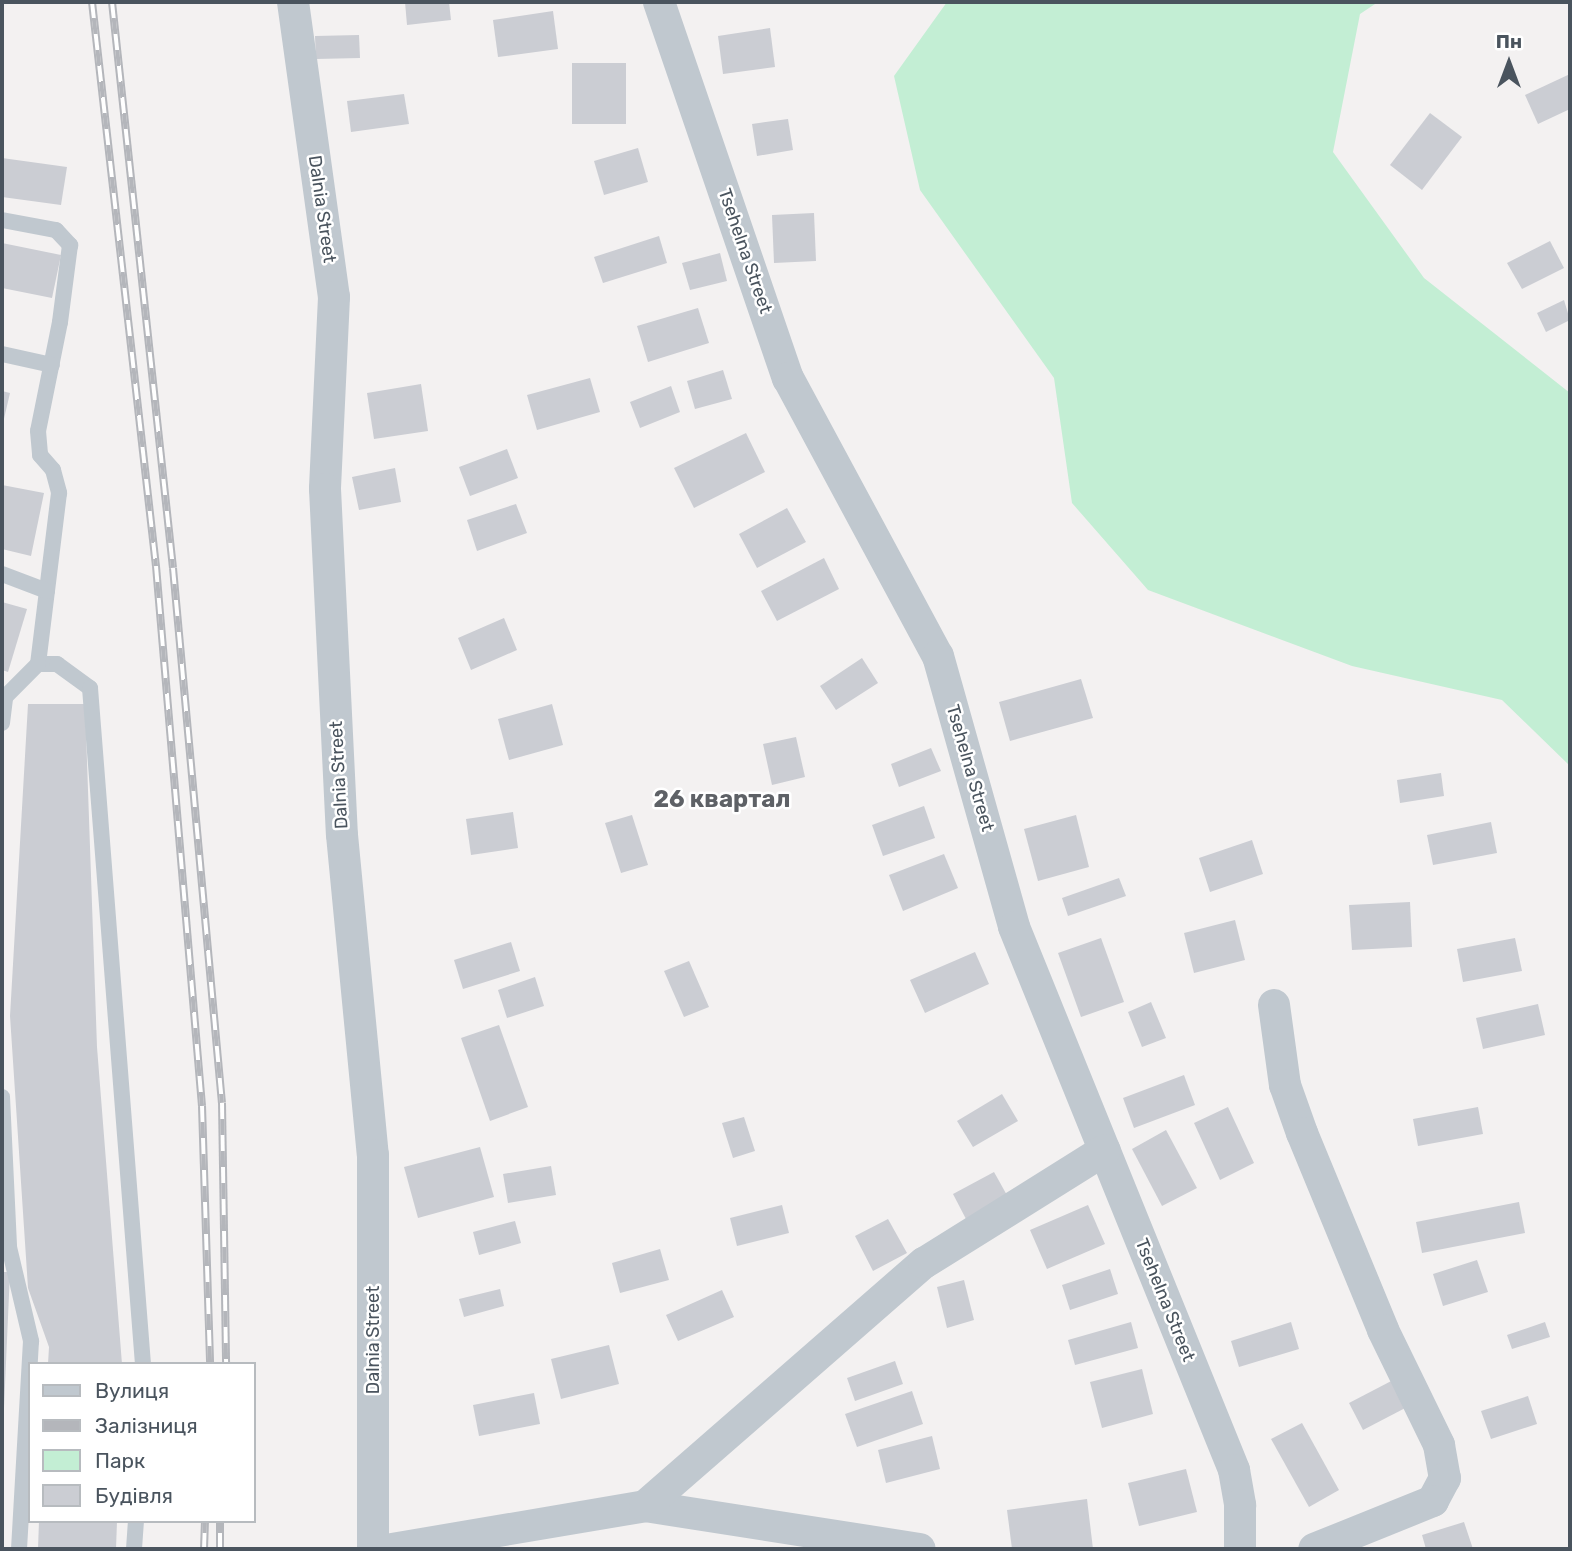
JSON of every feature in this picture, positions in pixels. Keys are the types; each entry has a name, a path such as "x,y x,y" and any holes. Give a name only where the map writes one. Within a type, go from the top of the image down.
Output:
{"street":[{"name":"Dalnia Street","path":"293,2 334,297 325,489 342,835 373,1155 373,1549"},
{"name":"Tsehelna Street","path":"659,2 788,378 938,656 1014,927 1234,1470 1240,1505 1240,1549"},
{"path":"1274,1005 1285,1085 1384,1330 1439,1445 1445,1478 1433,1501 1314,1549"},
{"path":"645,1506 924,1263 1104,1150"},
{"path":"392,1549 645,1506 920,1549"}],"lane":[{"path":"2,220 56,230 70,245 52,365 38,431 40,454 53,470 59,493 38,664"},
{"path":"2,355 52,365"},
{"path":"2,575 47,591"},
{"path":"2,723 4,700 18,679 38,664 57,664 90,688 144,1362"},
{"path":"2,1097 9,1247 31,1342 30,1362"},
{"path":"19,1549 28,1394"},
{"path":"134,1549 136,1523"}],"green space":[{"path":"947,2 1378,2 1360,14 1333,152 1424,278 1570,393 1570,766 1502,700 1352,666 1148,590 1072,503 1054,378 920,190 894,76"}],"building":[{"path":"405,2 449,2 451,20 407,25"},
{"path":"553,11 558,49 498,57 493,20"},
{"path":"770,28 775,67 723,74 718,36"},
{"path":"359,35 360,58 316,59 315,36"},
{"path":"572,63 626,63 626,124 572,124"},
{"path":"1570,74 1570,109 1538,124 1525,95"},
{"path":"404,94 409,124 351,132 347,101"},
{"path":"1430,113 1462,137 1422,190 1390,165"},
{"path":"788,119 793,150 757,156 752,124"},
{"path":"638,148 648,182 604,195 594,161"},
{"path":"2,158 67,167 61,205 2,197"},
{"path":"814,213 816,261 774,263 772,215"},
{"path":"659,236 667,263 603,283 594,257"},
{"path":"1550,241 1564,268 1522,289 1507,263"},
{"path":"2,243 61,255 52,298 2,288"},
{"path":"720,253 727,281 690,290 682,263"},
{"path":"1564,300 1570,320 1546,332 1537,313"},
{"path":"698,308 709,343 648,362 637,326"},
{"path":"723,370 732,399 695,409 687,381"},
{"path":"590,378 600,412 537,430 527,395"},
{"path":"421,384 428,431 374,439 367,393"},
{"path":"671,386 680,412 640,428 630,402"},
{"path":"2,391 10,393 3,423 2,423"},
{"path":"746,433 765,472 694,508 674,468"},
{"path":"507,449 518,478 470,496 459,467"},
{"path":"395,468 401,502 359,510 352,477"},
{"path":"2,485 44,493 31,556 2,549"},
{"path":"516,504 527,533 477,551 467,520"},
{"path":"787,508 806,542 757,568 739,534"},
{"path":"824,558 839,589 777,621 761,591"},
{"path":"2,602 27,609 8,672 2,670"},
{"path":"504,618 517,650 471,670 458,638"},
{"path":"862,658 878,683 836,710 820,686"},
{"path":"1081,679 1093,718 1010,741 999,702"},
{"path":"28,704 85,704 97,1047 122,1362 48,1362 49,1347 28,1288 10,1016"},
{"path":"552,704 563,745 509,760 498,719"},
{"path":"796,737 805,777 772,785 763,744"},
{"path":"931,748 941,771 899,787 891,764"},
{"path":"1441,773 1444,796 1400,803 1397,780"},
{"path":"924,806 935,838 883,856 872,825"},
{"path":"513,812 518,848 471,855 466,819"},
{"path":"632,815 648,865 621,873 605,823"},
{"path":"1076,815 1089,867 1038,881 1024,829"},
{"path":"1491,822 1497,853 1433,865 1427,835"},
{"path":"1252,840 1263,874 1210,892 1199,858"},
{"path":"944,854 958,888 903,911 889,875"},
{"path":"1119,878 1126,896 1068,916 1062,898"},
{"path":"1410,902 1412,947 1352,950 1349,905"},
{"path":"1235,920 1245,960 1194,973 1184,933"},
{"path":"1101,938 1124,1002 1081,1017 1058,953"},
{"path":"1515,938 1522,971 1463,982 1457,949"},
{"path":"511,942 520,971 463,989 454,960"},
{"path":"975,952 989,984 925,1013 910,980"},
{"path":"689,961 709,1007 684,1017 664,971"},
{"path":"535,977 544,1006 507,1018 498,990"},
{"path":"1151,1002 1166,1038 1142,1047 1128,1012"},
{"path":"1538,1004 1545,1035 1483,1049 1476,1018"},
{"path":"499,1025 528,1107 490,1121 461,1038"},
{"path":"1184,1075 1195,1105 1134,1128 1123,1098"},
{"path":"1002,1094 1018,1121 973,1147 957,1121"},
{"path":"1228,1107 1254,1163 1220,1180 1194,1123"},
{"path":"1478,1107 1483,1134 1418,1146 1413,1119"},
{"path":"744,1117 755,1151 733,1158 722,1123"},
{"path":"1166,1130 1197,1188 1162,1206 1132,1149"},
{"path":"480,1147 494,1197 418,1218 404,1167"},
{"path":"551,1166 556,1195 508,1203 503,1174"},
{"path":"994,1172 1008,1197 966,1219 953,1194"},
{"path":"1519,1202 1525,1233 1422,1253 1416,1222"},
{"path":"782,1205 789,1233 737,1246 730,1218"},
{"path":"1088,1205 1105,1244 1047,1269 1030,1230"},
{"path":"888,1219 907,1253 873,1271 855,1236"},
{"path":"515,1221 521,1243 479,1255 473,1232"},
{"path":"660,1249 669,1280 620,1293 612,1263"},
{"path":"1477,1260 1488,1292 1443,1306 1433,1274"},
{"path":"1110,1269 1118,1294 1070,1310 1062,1285"},
{"path":"2,1272 10,1272 4,1408 2,1408"},
{"path":"964,1280 974,1320 947,1328 937,1287"},
{"path":"500,1289 504,1306 464,1317 459,1299"},
{"path":"722,1290 734,1317 678,1341 666,1315"},
{"path":"1131,1322 1138,1348 1075,1365 1068,1340"},
{"path":"1291,1322 1299,1349 1239,1367 1231,1341"},
{"path":"1545,1322 1550,1337 1512,1349 1507,1335"},
{"path":"609,1345 619,1384 561,1399 551,1359"},
{"path":"895,1361 903,1384 855,1401 847,1378"},
{"path":"1142,1369 1153,1414 1102,1428 1090,1382"},
{"path":"1397,1378 1411,1405 1363,1430 1349,1403"},
{"path":"912,1391 923,1424 857,1447 845,1414"},
{"path":"534,1393 540,1424 479,1436 473,1405"},
{"path":"1528,1396 1537,1424 1491,1439 1481,1411"},
{"path":"1302,1423 1339,1490 1309,1507 1271,1439"},
{"path":"932,1436 940,1469 886,1483 878,1450"},
{"path":"1186,1469 1197,1512 1139,1526 1128,1483"},
{"path":"1087,1499 1093,1549 1012,1549 1007,1510"},
{"path":"1464,1522 1473,1549 1426,1549 1422,1535"},
{"path":"39,1523 117,1523 116,1549 38,1549"}],"railway":[{"path":"92,2 156,566 202,1106 210,1362"},
{"path":"112,2 173,568 222,1103 226,1362"},
{"path":"204,1549 205,1523"},
{"path":"220,1523 220,1549"}],"district":[{"name":"26 квартал","path":"722,800"}]}
